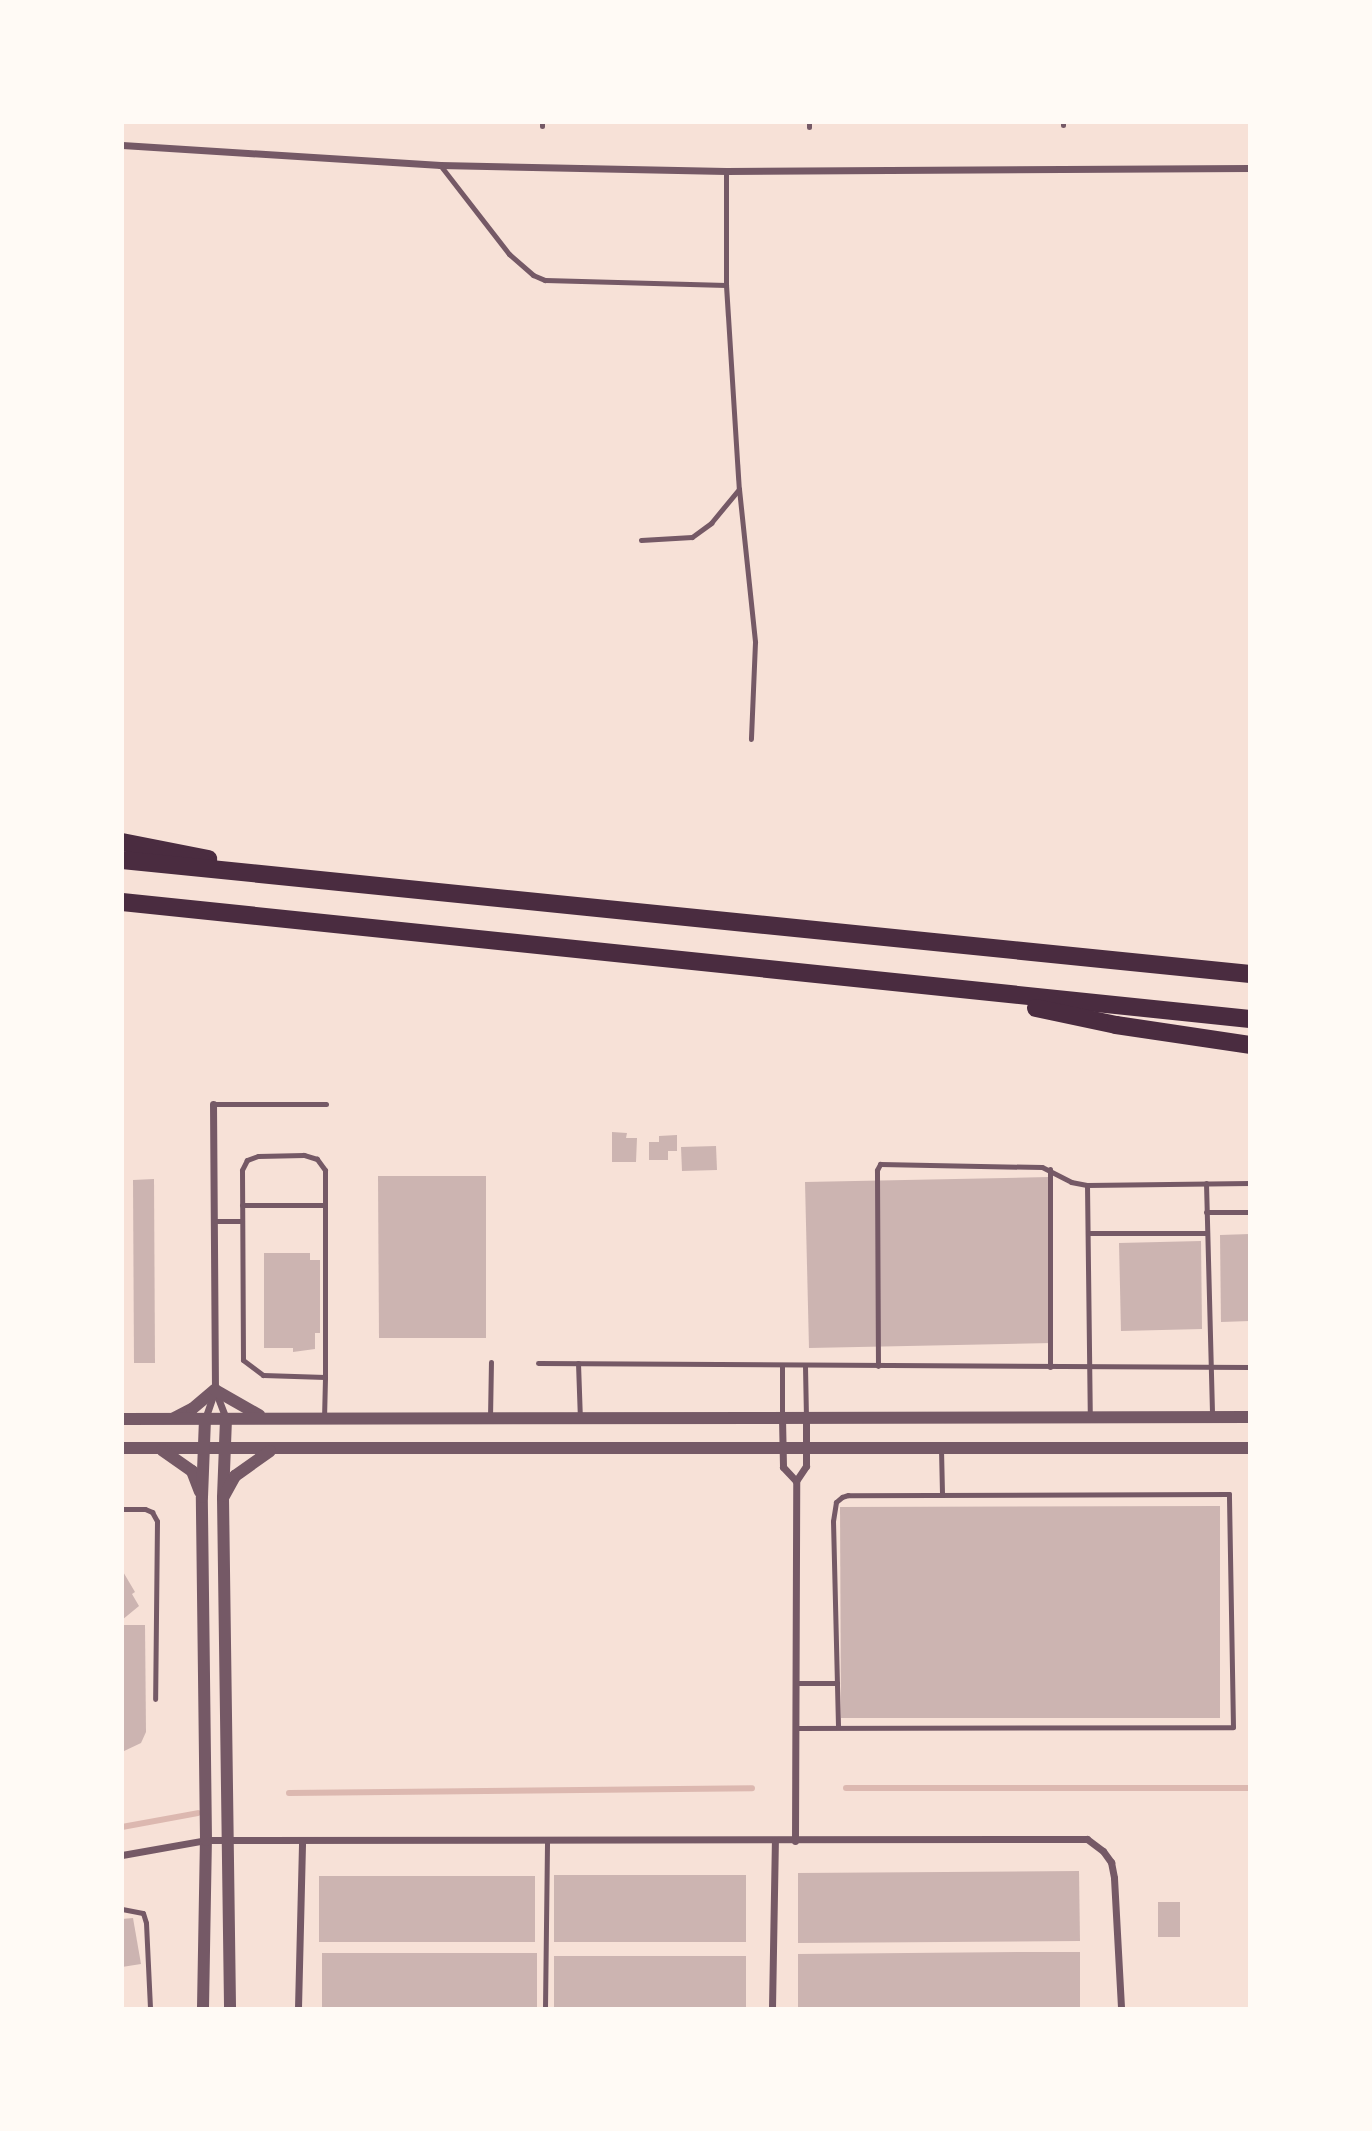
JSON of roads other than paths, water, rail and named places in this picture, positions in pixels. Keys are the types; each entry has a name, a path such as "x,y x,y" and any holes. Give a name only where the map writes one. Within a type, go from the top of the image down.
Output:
{"highway":[{"path":"122,842 314,879"},
{"path":"122,860 1250,974"},
{"path":"122,901 1250,1020"},
{"path":"954,990 1116,1026 1250,1045"}],"street":[{"path":"122,145 440,165 726,171 1250,168"},
{"path":"203,2008 206,1840 202,1497 205,1419 215,1390 213,1104"},
{"path":"215,1390 245,1410 270,1418"},
{"path":"215,1390 226,1419 223,1498 230,2008"},
{"path":"170,1419 192,1409 215,1390"},
{"path":"122,1419 1250,1417"},
{"path":"782,1418 783,1467 796,1481"},
{"path":"795,1841 796,1481 806,1466 806,1418"},
{"path":"122,1448 1250,1448"},
{"path":"162,1450 192,1471 202,1497"},
{"path":"223,1498 235,1476 274,1450"},
{"path":"122,1855 206,1840 775,1842 1087,1839 1111,1862 1121,2008"},
{"path":"298,2008 302,1842"},
{"path":"772,2008 775,1842"}],"lane":[{"path":"440,165 509,254 533,275 545,280 726,285"},
{"path":"726,171 726,285 739,489 755,642 751,739"},
{"path":"642,540 692,537 711,523 739,489"},
{"path":"213,1104 326,1104"},
{"path":"324,1419 325,1377 324,1205 325,1170 317,1159 258,1156 247,1160 242,1170 243,1360 263,1376 325,1377"},
{"path":"878,1366 877,1170 880,1164 1050,1169 1064,1179 1087,1185 1250,1183"},
{"path":"1049,1367 1050,1169"},
{"path":"1206,1183 1212,1417"},
{"path":"1087,1185 1090,1417"},
{"path":"242,1205 324,1205"},
{"path":"1206,1212 1250,1212"},
{"path":"214,1221 242,1221"},
{"path":"1088,1233 1207,1233"},
{"path":"490,1419 491,1362"},
{"path":"538,1363 1250,1367"},
{"path":"578,1363 580,1419"},
{"path":"782,1366 782,1418"},
{"path":"805,1366 806,1418"},
{"path":"941,1449 942,1494"},
{"path":"796,1728 1233,1727 1229,1494 848,1495 836,1502 833,1521 838,1727"},
{"path":"122,1509 145,1509 152,1512 157,1521 155,1699"},
{"path":"796,1683 837,1683"},
{"path":"545,2008 547,1842"},
{"path":"122,1909 143,1913 146,1923 150,2008"}],"waterway":[{"path":"289,1793 752,1788"},
{"path":"846,1788 1250,1788"},
{"path":"122,1827 198,1813"}]}
